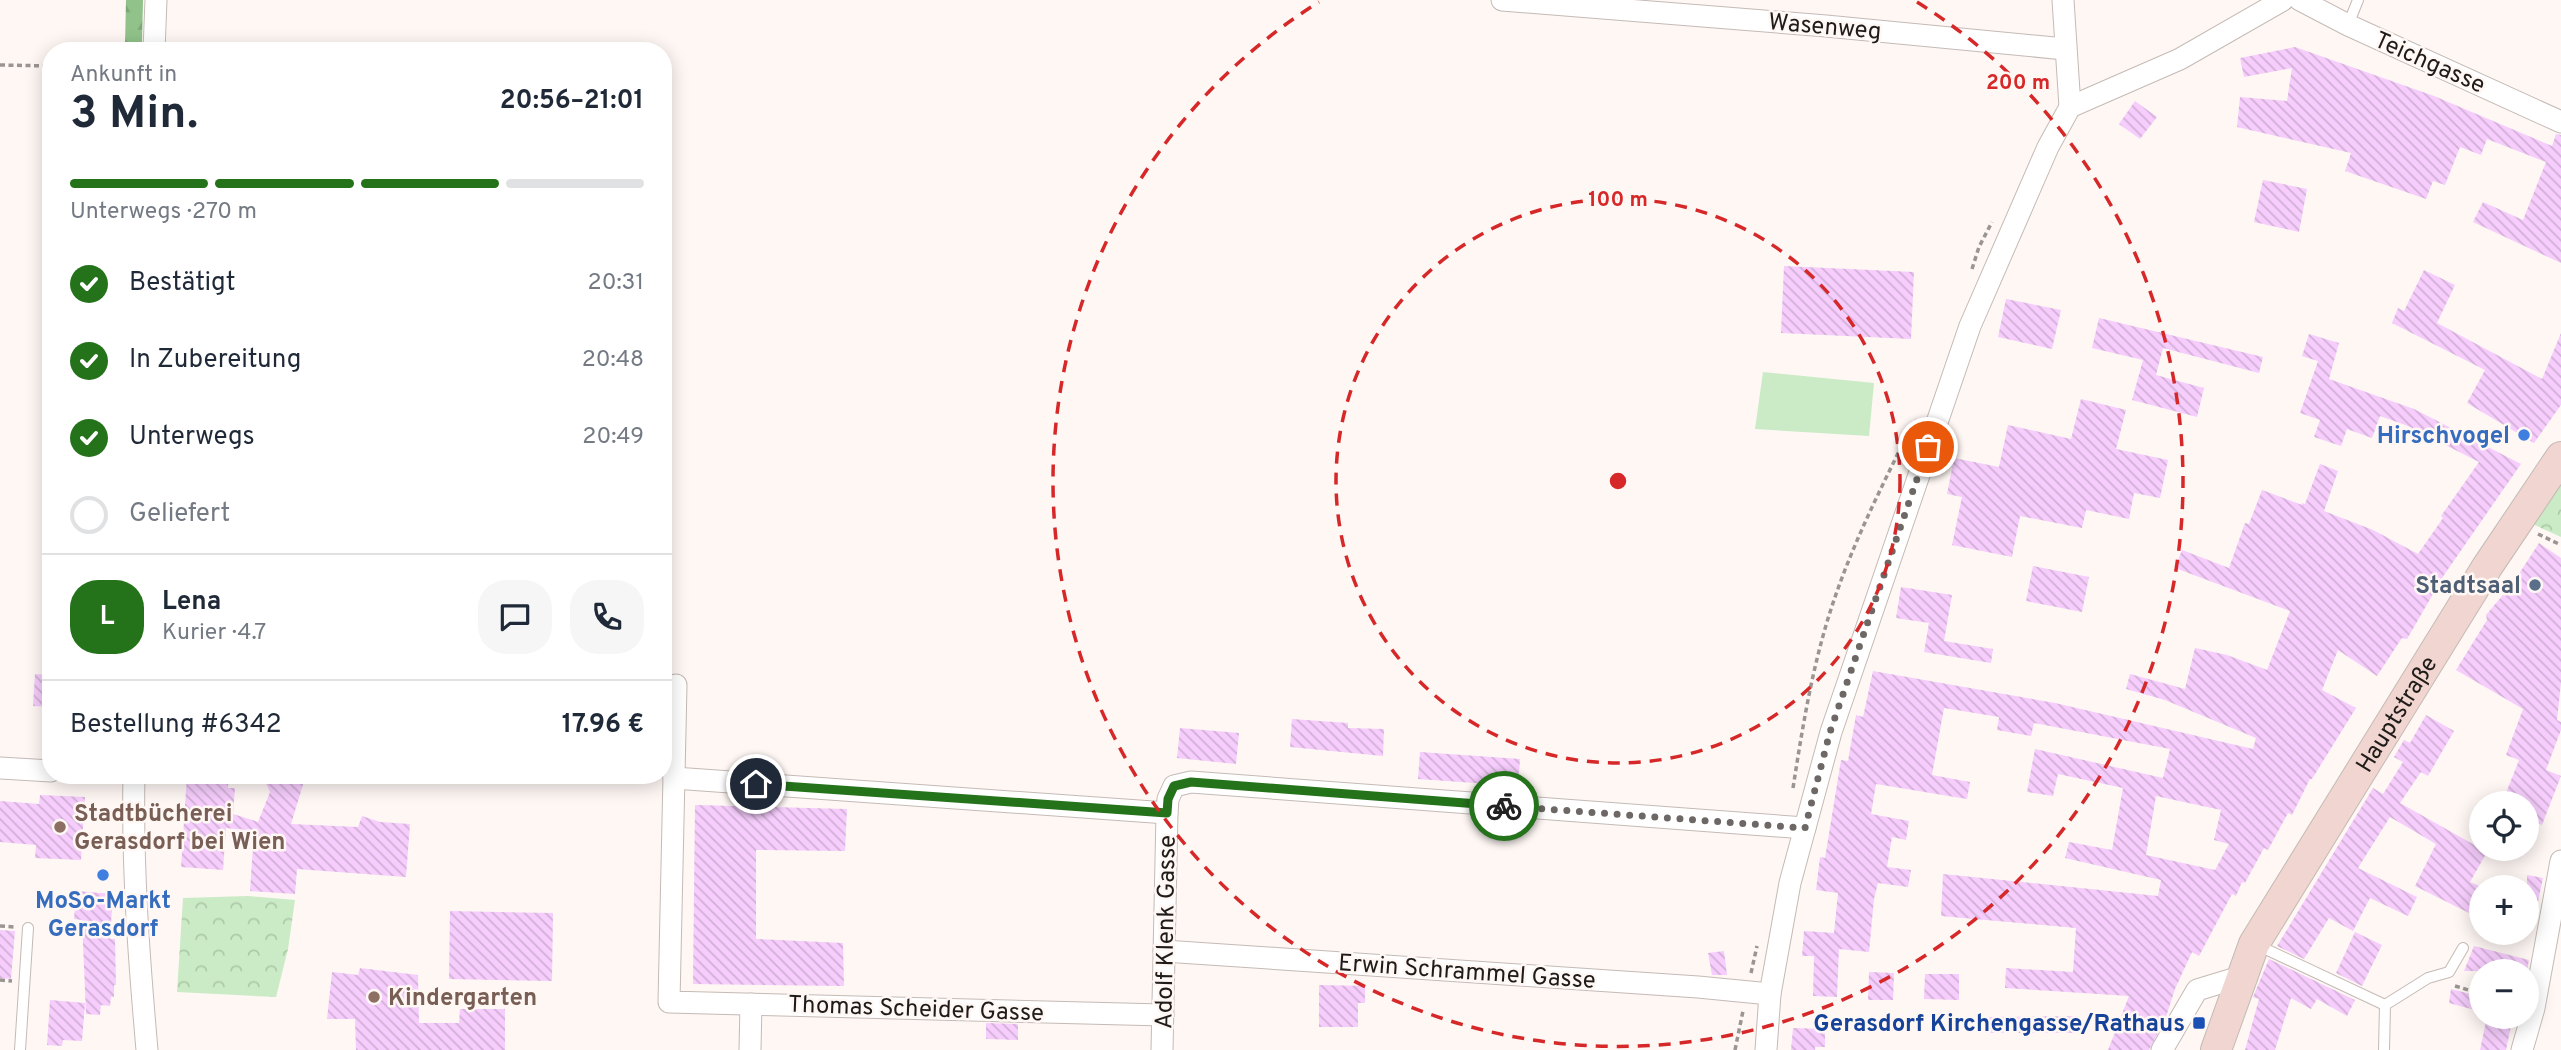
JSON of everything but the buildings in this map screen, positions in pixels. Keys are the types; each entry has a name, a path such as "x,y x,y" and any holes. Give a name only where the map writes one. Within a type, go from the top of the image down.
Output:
{"main road":[{"name":"Hauptstraße","path":"2216,1050 2254,944 2487,566 2561,457"}],"street":[{"path":"154,42 156,0"},
{"name":"Wasenweg","path":"1502,0 2065,49"},
{"path":"1766,1050 1770,994 1790,883 1830,732 1970,326 2048,147 2070,107 2063,0"},
{"path":"2070,107 2180,59 2283,0"},
{"name":"Teichgasse","path":"2300,0 2348,25 2561,122"},
{"path":"677,685 674,778 1167,813 1168,799 1174,786 1191,782 1805,828"},
{"path":"0,768 42,770"},
{"name":"Thomas Scheider Gasse","path":"674,778 668,1002 1163,1015"},
{"path":"130,784 147,1050"},
{"name":"Adolf Klenk Gasse","path":"1162,1050 1167,813"},
{"path":"2522,1050 2534,1008 2561,861"},
{"name":"Erwin Schrammel Gasse","path":"1164,951 1770,994"},
{"path":"2162,1050 2197,990 2243,976"},
{"path":"750,1050 751,1004"}],"lane":[{"path":"2348,25 2358,0"},
{"path":"20,1050 28,928"},
{"path":"2254,944 2385,1005"},
{"path":"2385,1005 2428,978 2449,972 2463,948"},
{"path":"2384,1050 2385,1005"}],"path":[{"path":"0,65 42,66"},
{"path":"2449,972 2451,985 2469,990"}],"green space":[{"path":"126,0 143,0 142,42 125,42"},
{"path":"1763,372 1874,383 1869,436 1755,429"},
{"path":"2561,471 2561,537 2528,522"},
{"path":"248,896 295,900 288,949 276,997 177,992 183,898"}],"way so far":[{"path":"1504,806 1805,828 1830,732 1928,447"}],"place":[{"name":"Hirschvogel","path":"2524,435"},
{"name":"Stadtsaal","path":"2535,585"},
{"name":"Stadtbücherei Gerasdorf bei Wien","path":"60,827"},
{"name":"MoSo-Markt Gerasdorf","path":"103,875"},
{"name":"Kindergarten","path":"374,997"},
{"name":"Gerasdorf Kirchengasse/Rathaus","path":"2199,1023"}],"route":[{"path":"756,784 1167,813 1168,799 1174,786 1191,782 1504,806"}]}
